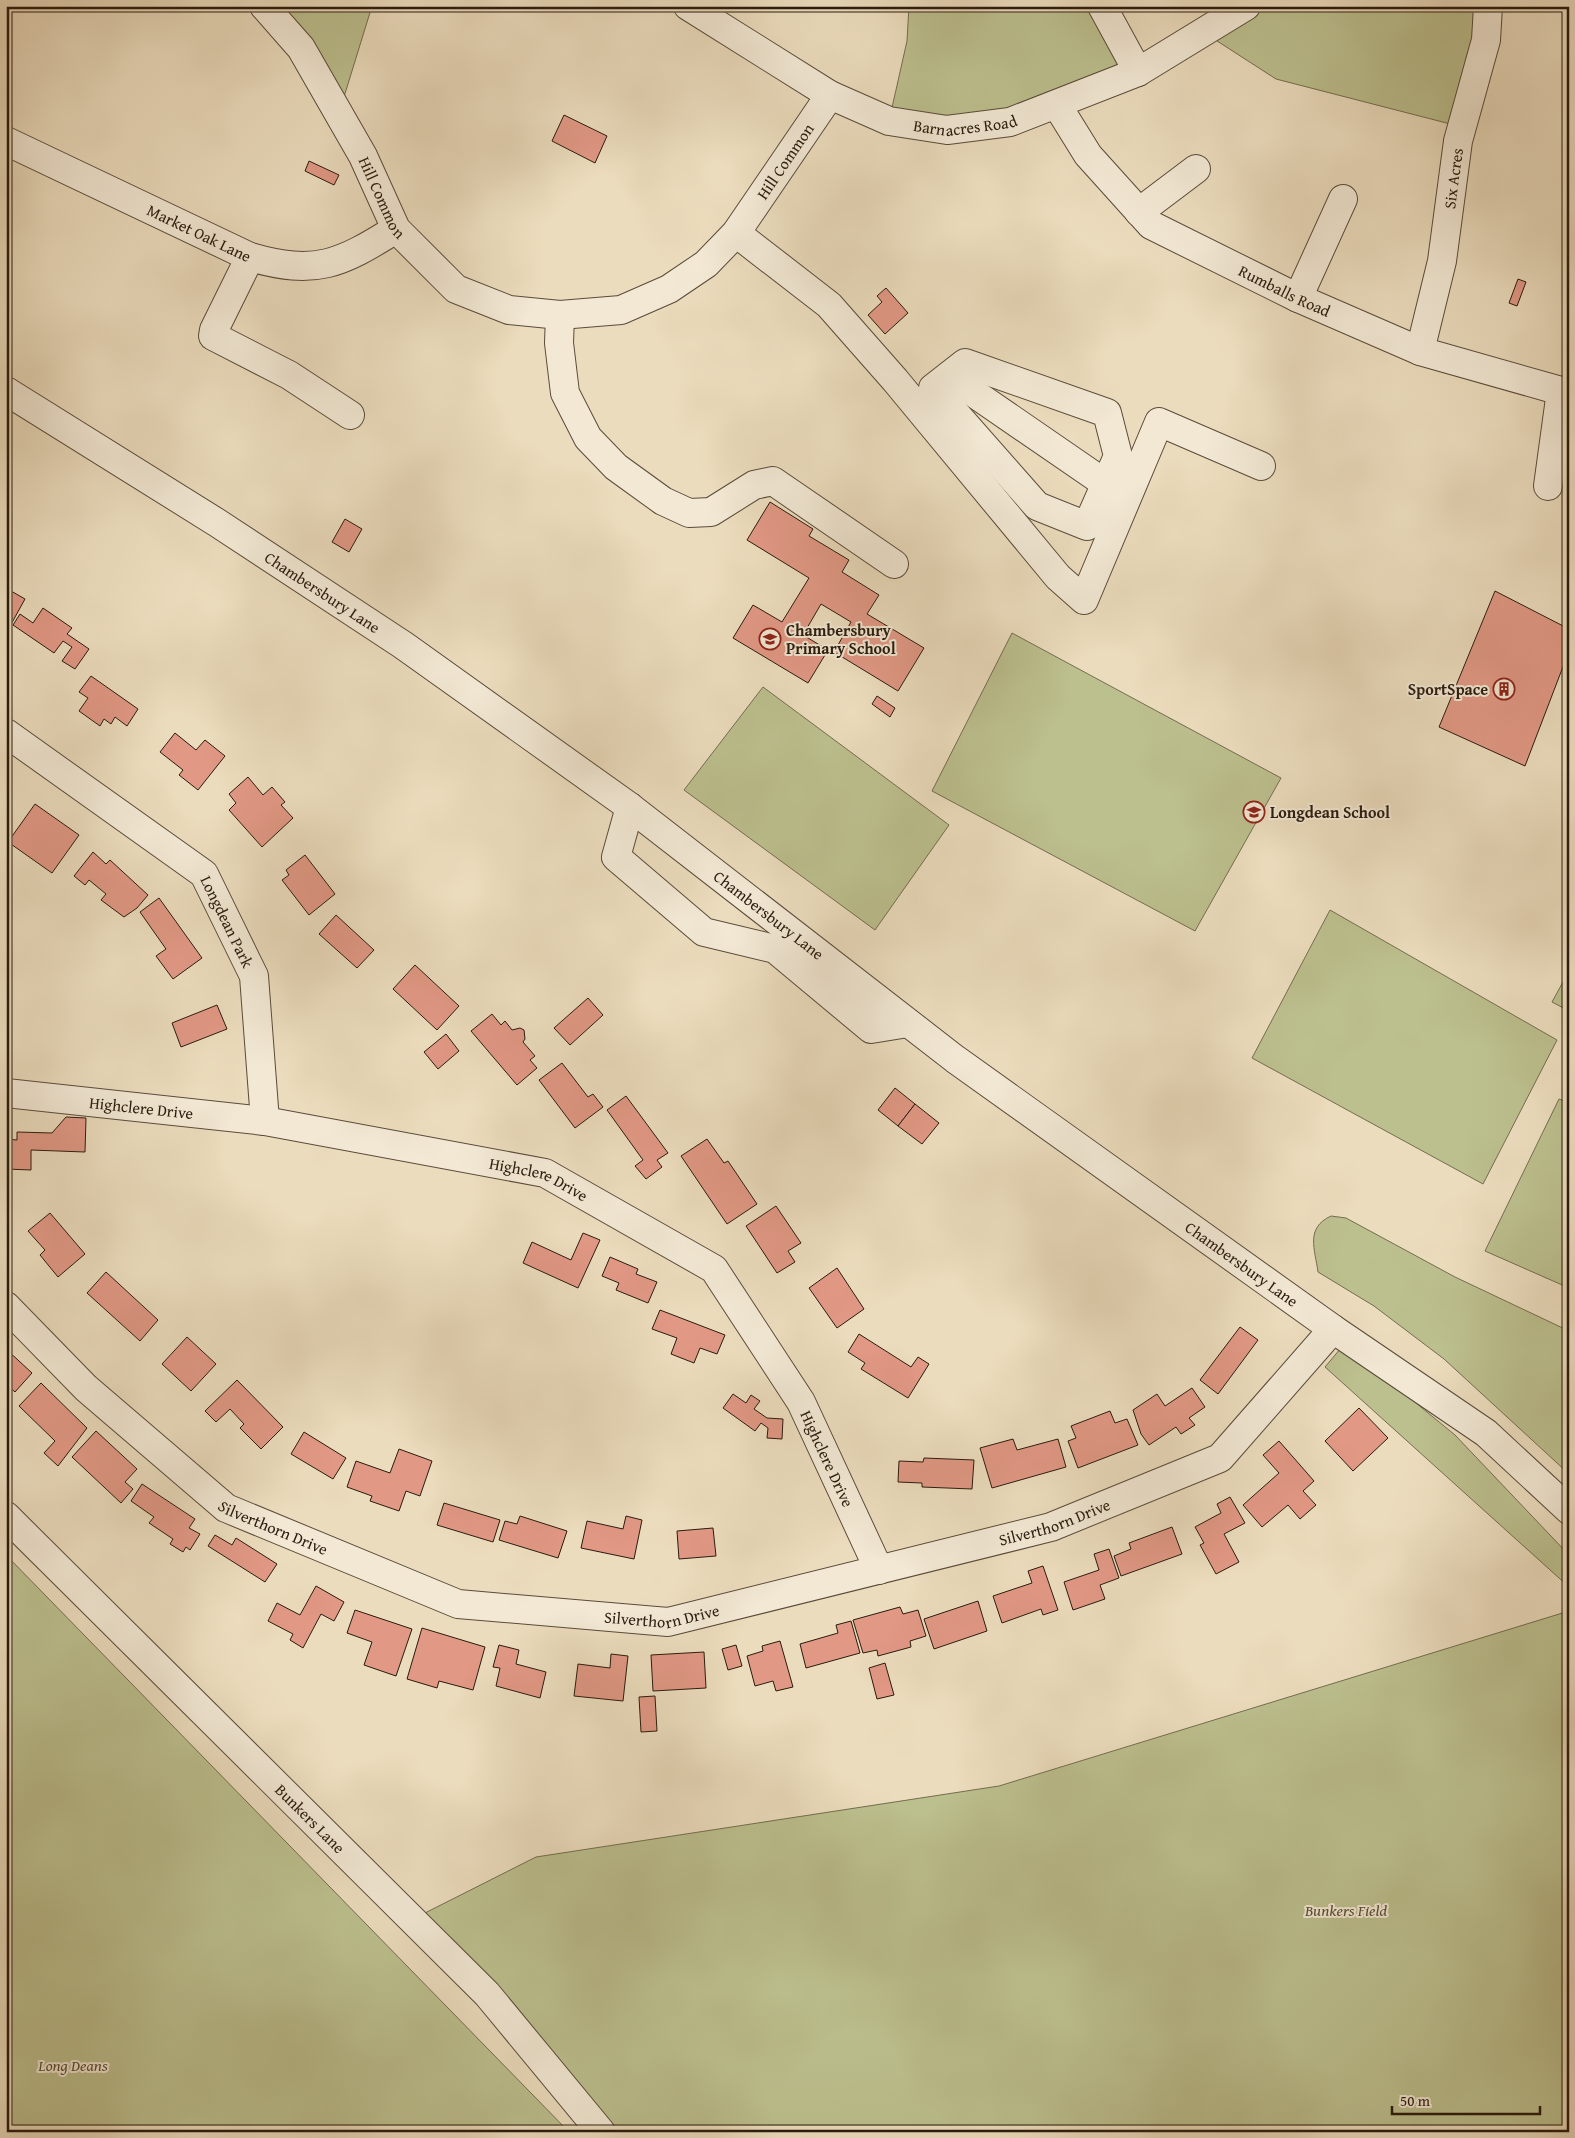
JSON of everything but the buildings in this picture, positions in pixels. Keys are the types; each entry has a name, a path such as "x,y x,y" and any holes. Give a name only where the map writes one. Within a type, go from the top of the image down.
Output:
{"street":[{"name":"Hill Common","path":"264,6 301,48 363,156 396,229 456,289 509,310 560,316 620,310 669,289 706,264 736,232 830,95"},
{"name":"Barnacres Road","path":"688,6 830,95 889,121 947,130 1010,122 1138,72 1246,6"},
{"path":"1102,6 1138,72"},
{"name":"Six Acres","path":"1420,351 1442,261 1458,141 1486,40 1488,6"},
{"name":"Rumballs Road","path":"1057,105 1088,155 1151,225 1298,298 1420,351 1565,391"},
{"name":"Market Oak Lane","path":"6,141 250,256 282,266 312,266 341,260 361,251 396,229"},
{"path":"1139,212 1196,170"},
{"path":"1298,298 1344,199"},
{"path":"736,232 829,305 1058,577 1084,600 1117,490 1118,456 1107,413 965,363 941,382 902,390"},
{"path":"250,256 214,330 214,336 289,375 350,415"},
{"path":"560,316 559,343 565,393 588,438 616,467 663,501 689,513 711,512 754,485 774,481 894,564"},
{"path":"941,382 1036,506 1087,526 1117,490 1159,422 1261,466"},
{"path":"941,382 1117,490"},
{"name":"Chambersbury Lane","path":"6,391 216,522 403,645 630,807 908,1023 1140,1193 1333,1329 1486,1433 1569,1510"},
{"path":"1548,486 1565,391"},
{"name":"Longdean Park","path":"6,732 204,874 254,976 265,1121"},
{"name":"Chambersbury Lane","path":"630,807 616,858 704,932 775,949 871,1029 908,1023"},
{"name":"Highclere Drive","path":"6,1093 265,1121 545,1173 714,1269 801,1402 879,1570"},
{"name":"Silverthorn Drive","path":"6,1306 86,1388 226,1508 458,1604 668,1622 1051,1527 1220,1458 1333,1329"},
{"name":"Bunkers Lane","path":"6,1516 487,1994 601,2132"}],"green space":[{"path":"264,6 372,6 339,113"},
{"path":"909,6 1102,6 1138,72 1010,122 889,121 907,41"},
{"path":"1238,6 1488,6 1462,127 1276,79 1197,28"},
{"path":"1012,633 1281,778 1195,931 932,791"},
{"path":"763,687 949,825 875,930 684,790"},
{"path":"1330,910 1557,1040 1483,1184 1252,1058"},
{"path":"1569,971 1569,1011 1552,1002"},
{"path":"1559,1099 1569,1103 1569,1288 1485,1251"},
{"path":"1331,1216 1346,1218 1455,1277 1569,1331 1569,1474 1444,1359 1374,1306 1318,1272 1314,1247 1315,1233 1323,1221"},
{"path":"1341,1348 1394,1385 1455,1435 1569,1555 1569,1587 1325,1367"},
{"name":"Long Deans","path":"6,1555 569,2132 6,2132"},
{"name":"Bunkers Field","path":"1569,1611 1569,2132 602,2132 423,1914 536,1857 999,1786"}],"place":[{"name":"Chambersbury Primary School","path":"770,639"},
{"name":"SportSpace","path":"1504,689"},
{"name":"Longdean School","path":"1254,812"}]}
